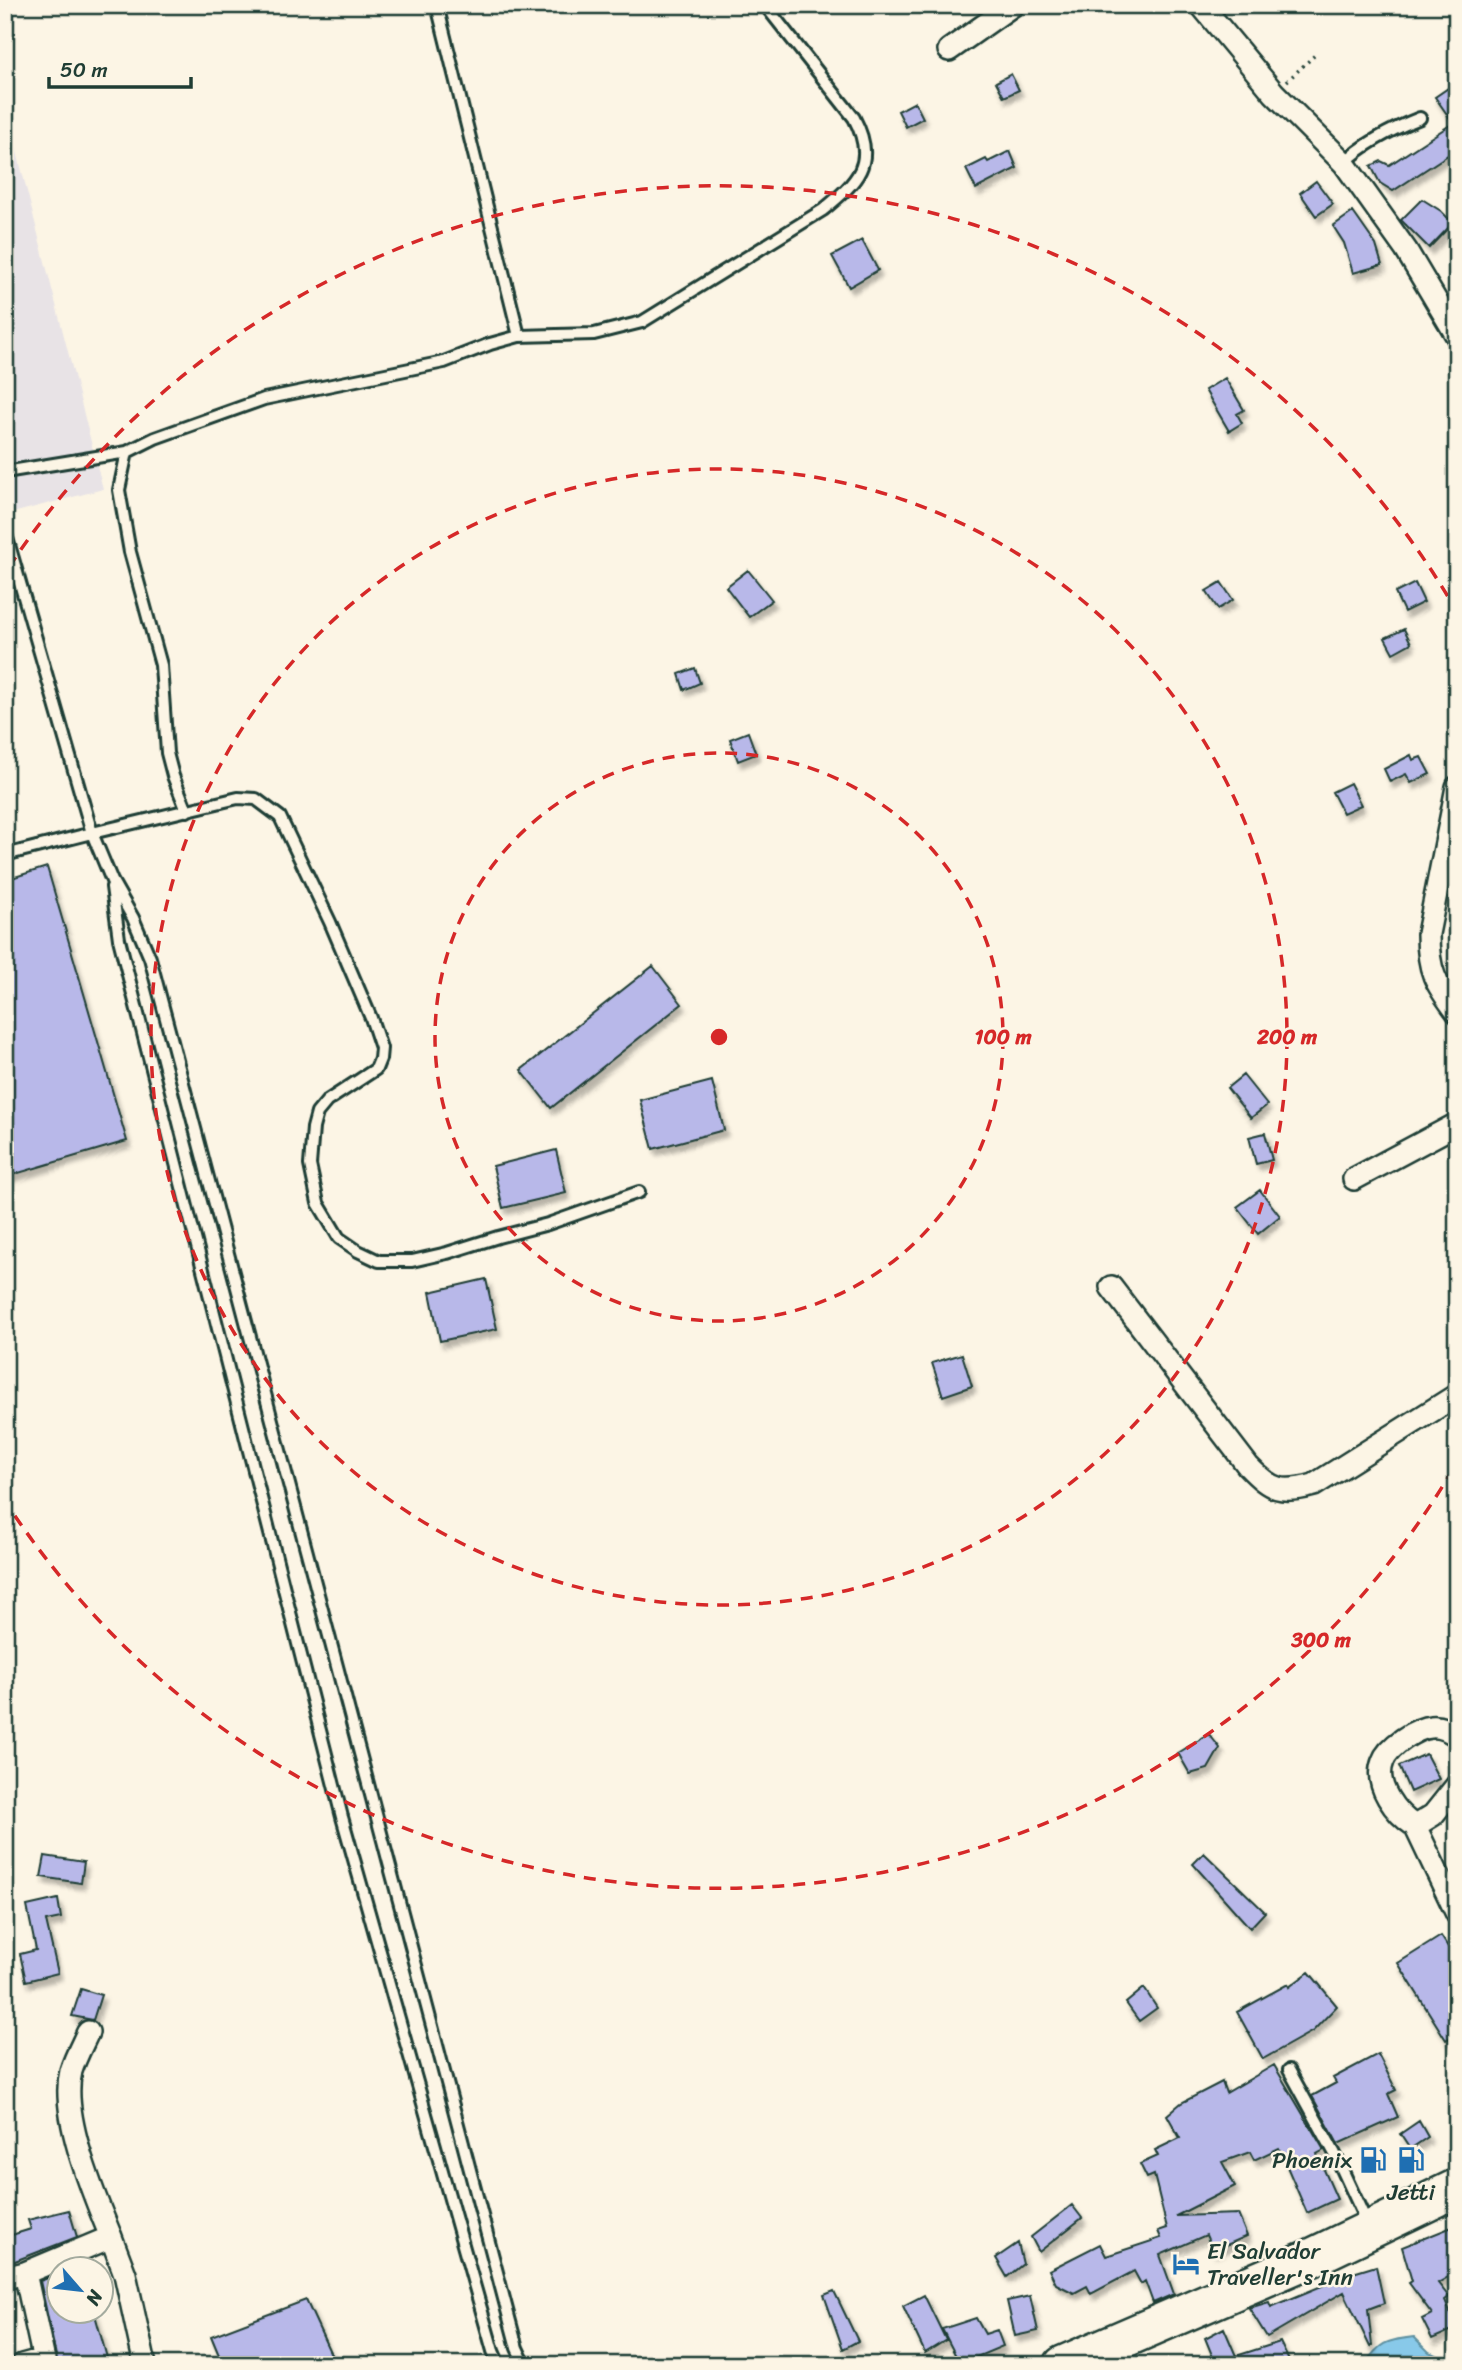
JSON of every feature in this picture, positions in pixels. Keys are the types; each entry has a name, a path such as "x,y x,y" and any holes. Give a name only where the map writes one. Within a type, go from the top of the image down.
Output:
{"highway":[{"path":"1063,2365 1287,2269 1457,2188"}],"street":[{"path":"949,50 1013,5"},
{"path":"1207,7 1274,93 1344,163 1406,250 1457,336"},
{"path":"1454,1001 1433,976 1428,958 1428,934 1457,787"},
{"path":"1354,1178 1457,1124"},
{"path":"1111,1287 1248,1466 1265,1484 1280,1489 1314,1485 1457,1395"},
{"path":"1457,1736 1447,1730 1431,1727 1409,1735 1395,1745 1383,1760 1381,1777 1391,1804 1403,1819 1415,1826 1457,1914"},
{"path":"1415,1826 1433,1815 1457,1785"},
{"path":"88,2032 71,2073 73,2123 88,2179 125,2274 145,2365"},
{"path":"22,2365 44,2362 15,2276 111,2237"}],"lane":[{"path":"437,5 519,336"},
{"path":"5,472 127,452 155,438 264,399 444,362 519,336 594,334 642,322 823,210 850,188 866,155 863,135 854,118 765,5"},
{"path":"1344,163 1384,134 1420,118"},
{"path":"127,452 119,490 131,552 161,665 167,753 187,811"},
{"path":"5,531 93,834 112,881 133,918 150,958 517,2348 525,2365"},
{"path":"5,855 238,798 256,799 279,817 330,922 381,1048 376,1069 327,1101 317,1112 310,1143 310,1165 318,1203 339,1238 358,1251 379,1261 412,1261 548,1224 639,1192"},
{"path":"112,881 119,939 342,1817 499,2365"},
{"path":"1289,2070 1335,2154 1370,2229"}],"path":[{"path":"1274,93 1316,54"}],"shaded area":[{"path":"5,105 103,489 5,515"}],"water":[{"path":"1414,2337 1429,2352 1457,2365 1364,2365 1384,2344"}],"building":[{"path":"1011,74 1019,90 1004,97 996,82"},
{"path":"1457,82 1457,149 1393,191 1380,183 1371,166 1381,161 1389,165 1453,123 1435,97"},
{"path":"915,102 923,118 906,127 898,111"},
{"path":"1010,151 1017,168 976,189 966,169"},
{"path":"1316,181 1333,204 1316,216 1300,193"},
{"path":"1422,199 1441,211 1453,223 1429,248 1401,220"},
{"path":"1353,212 1376,245 1382,265 1353,273 1344,243 1333,226"},
{"path":"862,240 878,270 849,287 832,256"},
{"path":"1225,378 1244,410 1237,414 1242,423 1229,431 1205,390"},
{"path":"748,570 772,600 749,617 726,587"},
{"path":"1221,582 1233,600 1218,609 1206,591"},
{"path":"1415,583 1424,602 1404,612 1395,593"},
{"path":"1404,629 1411,643 1393,653 1385,638"},
{"path":"695,668 700,683 684,690 679,674"},
{"path":"748,732 756,754 738,761 730,739"},
{"path":"1411,755 1413,760 1421,757 1430,774 1411,783 1406,774 1390,782 1384,769"},
{"path":"1350,783 1361,805 1343,813 1332,792"},
{"path":"47,867 127,1141 5,1177 5,880"},
{"path":"653,966 682,1004 551,1108 521,1070"},
{"path":"1243,1075 1267,1105 1251,1118 1227,1088"},
{"path":"712,1081 724,1130 653,1149 640,1100"},
{"path":"1265,1133 1272,1160 1256,1164 1249,1137"},
{"path":"556,1150 566,1193 503,1208 493,1166"},
{"path":"1260,1190 1280,1216 1258,1234 1237,1207"},
{"path":"486,1279 497,1329 440,1341 430,1292"},
{"path":"962,1354 972,1386 943,1396 932,1363"},
{"path":"1209,1734 1220,1748 1208,1769 1190,1774 1178,1753"},
{"path":"1426,1754 1439,1779 1410,1792 1399,1766"},
{"path":"1204,1853 1265,1912 1250,1928 1193,1864"},
{"path":"45,1856 84,1862 81,1883 41,1877"},
{"path":"58,1899 61,1918 46,1921 58,1973 26,1981 20,1954 36,1950 27,1906"},
{"path":"1441,1936 1457,1961 1457,2034 1446,2040 1398,1963"},
{"path":"1309,1972 1337,2006 1313,2031 1263,2059 1237,2012 1288,1984 1289,1987"},
{"path":"1144,1988 1157,2008 1139,2021 1126,2003"},
{"path":"81,1989 101,1995 93,2020 72,2016"},
{"path":"1378,2054 1396,2090 1388,2094 1398,2117 1338,2144 1312,2096 1336,2083 1333,2078"},
{"path":"1274,2065 1324,2150 1317,2154 1337,2199 1307,2213 1279,2148 1254,2160 1250,2152 1222,2162 1235,2186 1176,2216 1238,2214 1247,2236 1213,2251 1206,2235 1160,2255 1174,2294 1153,2303 1145,2281 1141,2284 1134,2271 1091,2294 1087,2286 1074,2293 1056,2284 1049,2270 1100,2244 1106,2256 1161,2238 1158,2231 1167,2228 1154,2175 1147,2178 1140,2164 1158,2156 1155,2150 1180,2138 1167,2115 1181,2103 1222,2082 1226,2093"},
{"path":"1419,2121 1428,2137 1410,2149 1400,2134"},
{"path":"1072,2205 1082,2218 1039,2252 1031,2237"},
{"path":"69,2210 77,2237 7,2264 5,2237 31,2229 28,2220"},
{"path":"1457,2225 1457,2272 1438,2283 1449,2297 1445,2300 1457,2328 1432,2339 1422,2319 1432,2314 1409,2283 1412,2281 1402,2247"},
{"path":"1018,2243 1023,2264 1007,2277 996,2258"},
{"path":"1376,2266 1384,2303 1368,2309 1370,2347 1344,2292 1267,2337 1249,2308 1269,2302 1271,2307 1329,2283 1328,2281 1342,2274 1343,2276"},
{"path":"46,2279 46,2309 40,2281"},
{"path":"834,2291 858,2341 843,2349 824,2295"},
{"path":"924,2295 946,2340 925,2353 903,2306"},
{"path":"1030,2296 1038,2331 1015,2336 1007,2301"},
{"path":"306,2300 336,2365 223,2365 211,2336"},
{"path":"976,2318 985,2334 997,2330 1003,2346 960,2364 942,2329"},
{"path":"49,2324 98,2324 109,2365 88,2365 87,2358 58,2365"},
{"path":"1224,2328 1236,2356 1280,2342 1291,2365 1216,2365 1205,2338"}],"place":[{"name":"Phoenix","path":"1373,2160"},
{"name":"Jetti","path":"1411,2160"},
{"name":"El Salvador Traveller's Inn","path":"1186,2264"}]}
